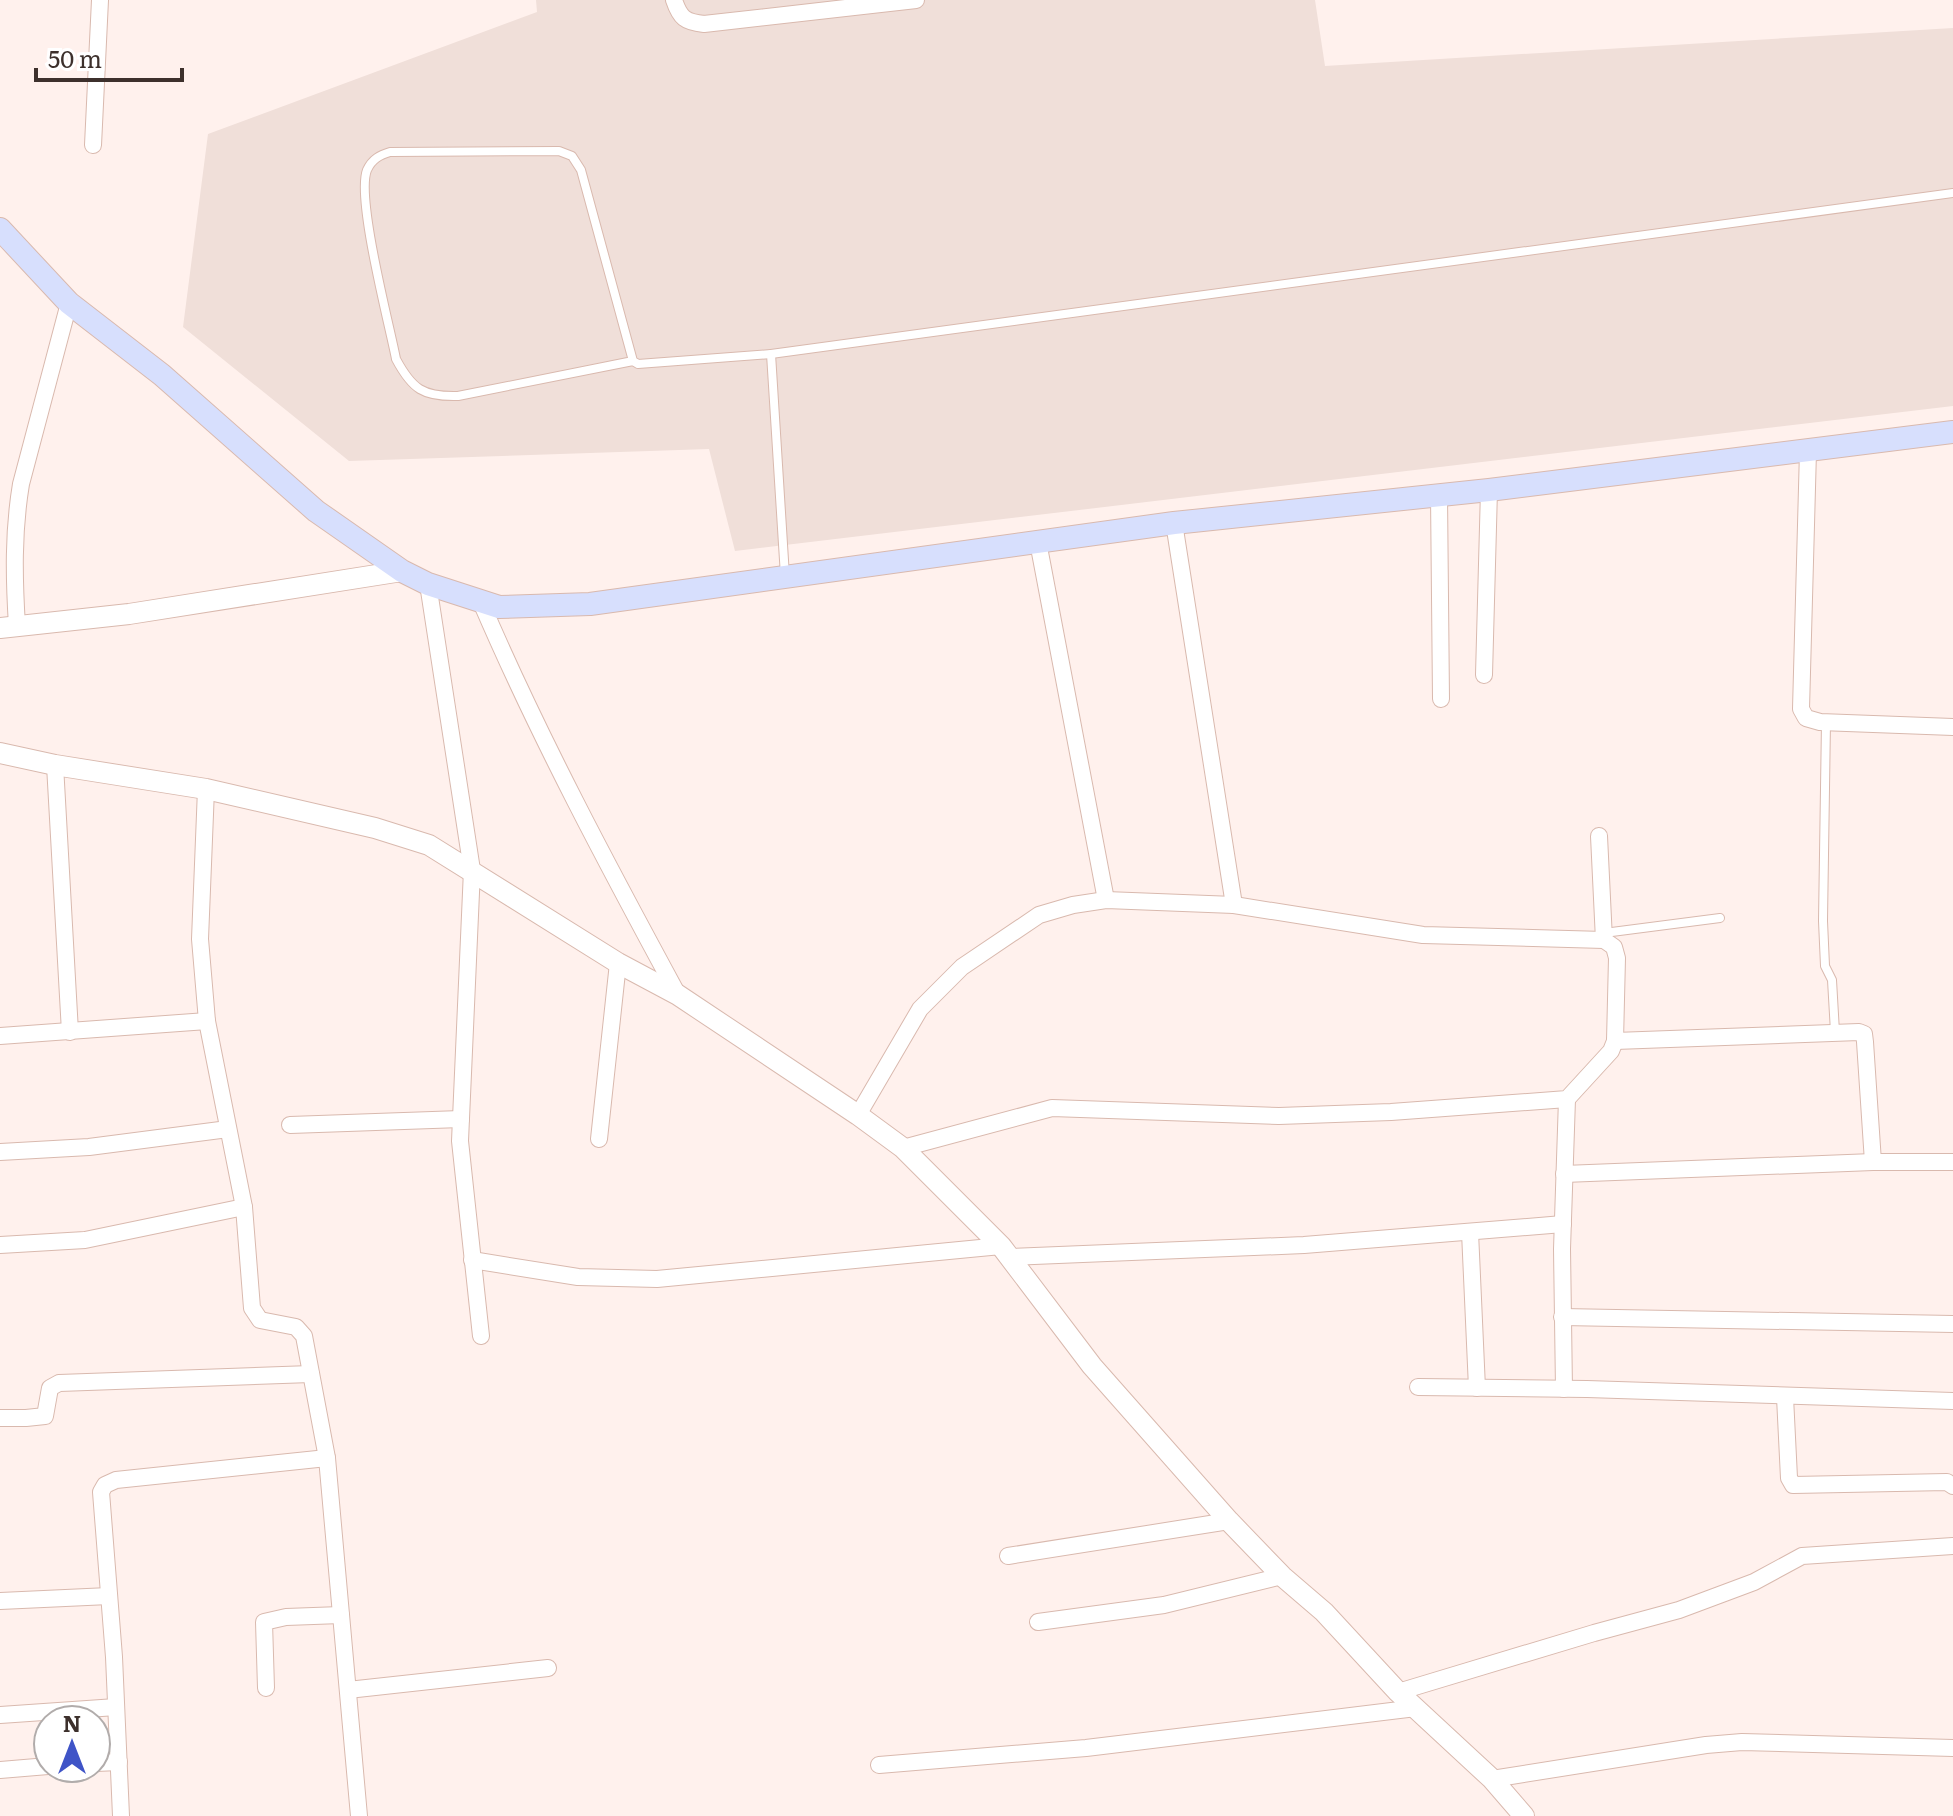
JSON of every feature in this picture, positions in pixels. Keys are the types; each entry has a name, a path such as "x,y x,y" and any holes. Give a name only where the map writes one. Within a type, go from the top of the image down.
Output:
{"main road":[{"path":"0,229 69,303 162,375 316,511 402,571 428,584 499,607 590,604 1174,523 1489,490 1953,432"}],"street":[{"path":"93,145 100,0"},
{"path":"674,0 680,16 689,22 704,24 916,0"},
{"path":"69,303 21,484 8,627 129,614 402,571"},
{"path":"1808,451 1801,709 1806,718 1826,722 1953,727"},
{"path":"1484,675 1489,490"},
{"path":"1439,495 1441,699"},
{"path":"1174,523 1234,905"},
{"path":"1038,542 1106,900"},
{"path":"428,584 472,870 461,1119 462,1175 481,1336"},
{"path":"481,602 519,691 580,813 678,995"},
{"path":"0,753 206,789 375,828 429,845 618,963 678,995 858,1115 903,1148 1006,1252 1092,1366 1229,1521 1282,1576 1324,1612 1398,1692 1492,1779 1524,1816"},
{"path":"55,765 70,1032"},
{"path":"206,789 200,939 207,1021 244,1207 254,1315 260,1320 301,1330 311,1374 327,1458 359,1816"},
{"path":"1564,1389 1562,1317 1567,1099 1611,1051 1615,1041 1617,958 1614,947 1604,937 1599,836"},
{"path":"858,1115 920,1009 962,967 1039,915 1073,905 1106,900 1234,905 1423,935 1604,937"},
{"path":"599,1139 618,963"},
{"path":"0,1036 207,1021"},
{"path":"1615,1041 1852,1031 1864,1034 1873,1162"},
{"path":"903,1148 1052,1108 1279,1116 1391,1112 1567,1099"},
{"path":"290,1125 461,1119"},
{"path":"0,1152 89,1147 228,1129"},
{"path":"1564,1174 1873,1162 1953,1162"},
{"path":"0,1245 85,1240 244,1207"},
{"path":"472,1260 578,1277 657,1279 1006,1252 1304,1245 1563,1224"},
{"path":"1470,1232 1477,1388"},
{"path":"1562,1317 1953,1324"},
{"path":"0,1418 45,1416 50,1388 59,1383 311,1374"},
{"path":"1418,1387 1953,1401"},
{"path":"1785,1397 1789,1478 1793,1485 1947,1482 1953,1486"},
{"path":"121,1816 109,1596 100,1504 105,1485 134,1477 327,1458"},
{"path":"1008,1556 1229,1521"},
{"path":"1398,1692 1679,1610 1742,1587 1802,1556 1953,1550"},
{"path":"1038,1622 1164,1605 1282,1576"},
{"path":"0,1601 109,1596"},
{"path":"266,1688 264,1622 286,1617 341,1615"},
{"path":"348,1690 548,1668"},
{"path":"0,1715 116,1707"},
{"path":"879,1765 1086,1748 1416,1708"},
{"path":"1492,1779 1742,1742 1953,1748"},
{"path":"112,1762 119,1762"},
{"path":"0,1770 32,1767"}],"lane":[{"path":"633,361 581,170 572,156 559,151 390,152 376,157 366,171 366,217 396,359 407,378 421,391 439,397 458,396 633,361 638,364 771,354 1953,193"},
{"path":"771,354 785,576"},
{"path":"1826,722 1823,921 1825,966 1832,980 1835,1032"},
{"path":"1604,937 1720,918"}],"shaded area":[{"path":"536,0 1315,0 1325,66 1953,28 1953,406 735,551 709,449 349,461 183,327 208,134 537,12"}]}
